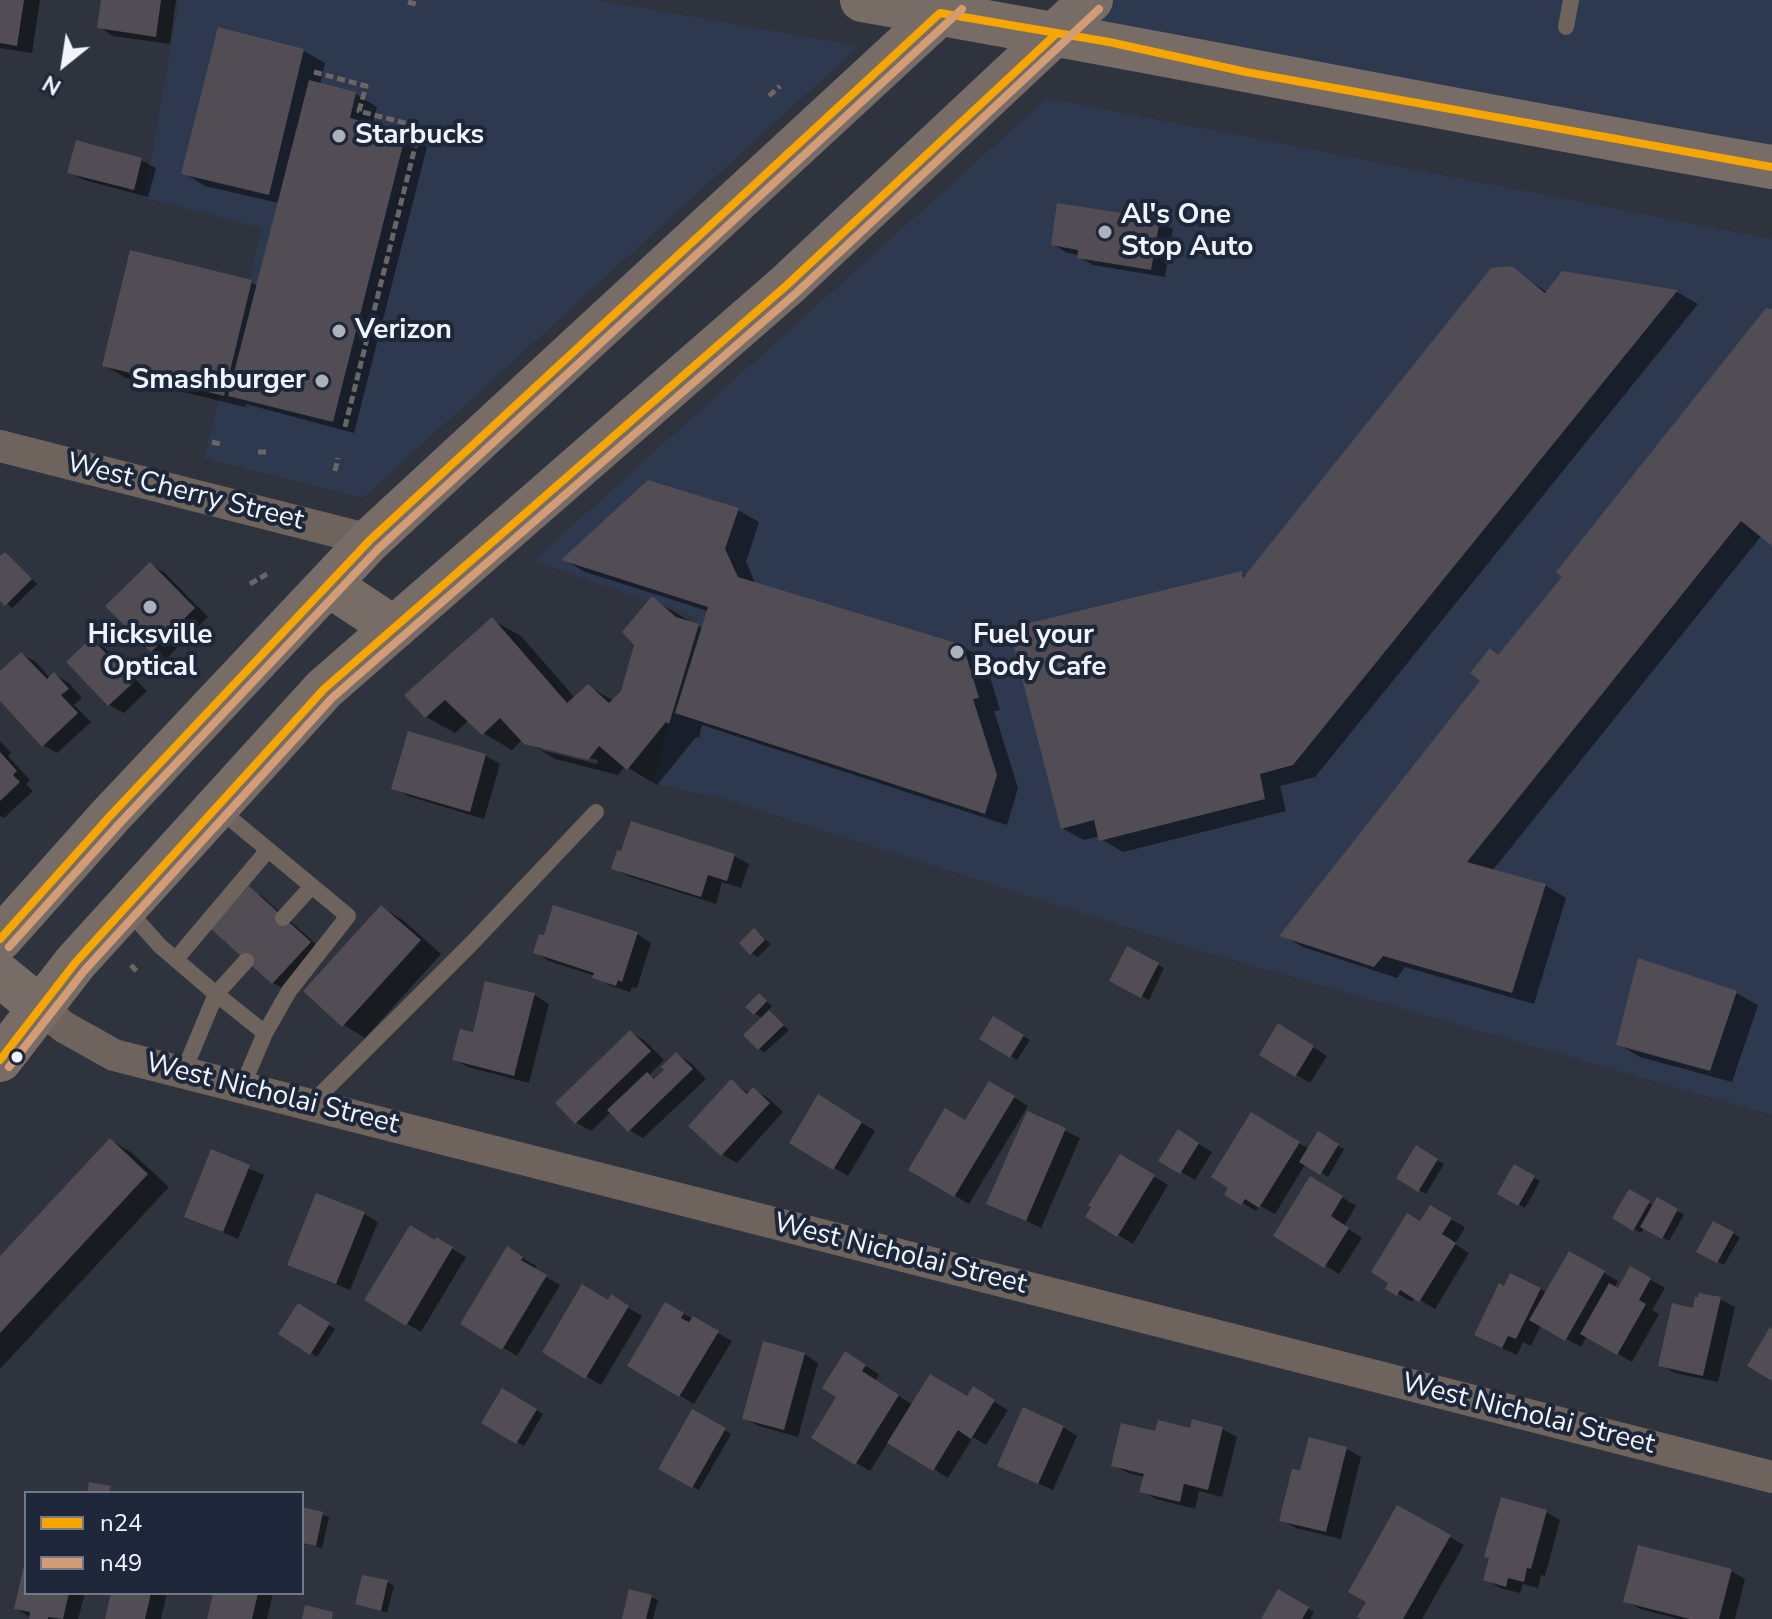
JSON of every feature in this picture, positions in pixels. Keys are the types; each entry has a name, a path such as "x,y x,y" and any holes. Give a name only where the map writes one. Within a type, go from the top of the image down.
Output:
{"main road":[{"path":"862,0 947,6 1057,33 1246,72 1772,167"},
{"path":"0,1060 75,963 324,689 787,285 1091,0"},
{"path":"0,939 111,815 370,540 947,6"},
{"path":"329,585 394,628"},
{"path":"0,975 39,1007"}],"street":[{"name":"West Cherry Street","path":"0,446 370,540"},
{"name":"West Nicholai Street","path":"39,1007 73,1033 114,1055 1772,1477"}],"lane":[{"path":"1566,27 1571,0"},
{"path":"217,807 348,916 289,991 265,1033 242,1087"},
{"path":"310,1105 472,943 596,812"},
{"path":"176,959 268,850"},
{"path":"283,918 312,886"},
{"path":"126,908 160,946 265,1033"},
{"path":"183,1073 216,994 246,961"}],"path":[{"path":"408,2 419,5"},
{"path":"314,72 366,86 359,111 420,127 345,427"},
{"path":"769,96 780,86"},
{"path":"212,442 220,444"},
{"path":"258,452 267,452"},
{"path":"335,471 338,458"},
{"path":"250,584 267,574"},
{"path":"131,965 139,974"}],"shaded area":[{"path":"179,0 597,0 859,46 363,498 204,458 262,228 144,198"},
{"path":"1091,0 1772,0 1772,166 1057,33"},
{"path":"1047,98 1772,239 1772,1115 1198,950 724,799 652,783 698,618 533,561"}],"building":[{"path":"0,0 24,0 17,46 0,43"},
{"path":"101,0 161,0 156,37 97,28"},
{"path":"218,27 304,49 269,195 181,174"},
{"path":"309,80 356,92 350,118 406,133 333,422 228,396"},
{"path":"76,140 142,158 134,190 67,173"},
{"name":"Al's One Stop Auto","path":"1057,203 1160,219 1151,270 1077,258 1078,250 1051,245"},
{"path":"130,250 252,280 224,396 102,366"},
{"path":"1512,266 1545,293 1562,271 1678,290 1293,765 1260,774 1265,799 1099,841 1094,820 1061,829 1009,628 1242,571 1243,578 1491,268"},
{"path":"1766,308 1772,309 1772,546 1741,521 1467,862 1546,884 1512,993 1383,956 1374,967 1279,936 1480,681 1470,673 1490,648 1498,655 1562,577 1556,572"},
{"path":"648,480 739,508 725,549 738,577 963,645 979,698 973,699 997,775 985,814 675,713 708,607 561,560"},
{"path":"5,552 32,579 5,606 0,601 0,556"},
{"name":"Hicksville Optical","path":"150,562 195,608 151,652 105,606"},
{"path":"652,596 676,617 699,624 669,724 666,722 627,770 599,746 588,760 524,744 500,718 482,735 445,700 425,718 404,695 492,617 567,703 588,684 609,703 621,691 634,645 622,632"},
{"path":"91,638 134,682 108,706 66,662"},
{"path":"21,652 47,679 54,672 69,689 61,695 78,713 42,747 0,701 0,671"},
{"path":"408,731 486,754 470,812 391,789"},
{"path":"0,752 17,771 13,775 20,782 0,801"},
{"path":"631,821 735,854 727,881 708,875 701,897 611,869"},
{"path":"249,886 311,942 272,984 210,928"},
{"path":"381,905 421,940 342,1027 303,991"},
{"path":"553,905 638,932 622,982 618,980 616,986 592,978 594,973 533,953 539,934 544,935"},
{"path":"754,928 765,940 750,955 739,943"},
{"path":"1127,946 1159,963 1141,998 1109,981"},
{"path":"1638,958 1737,991 1710,1071 1616,1045"},
{"path":"485,981 535,993 514,1076 452,1060 460,1029 473,1032"},
{"path":"759,993 767,1001 754,1015 745,1007"},
{"path":"769,1010 784,1025 758,1050 743,1035"},
{"path":"993,1016 1024,1035 1010,1058 979,1039"},
{"path":"1278,1023 1314,1046 1295,1077 1259,1055"},
{"path":"630,1030 651,1051 575,1124 555,1103"},
{"path":"676,1052 693,1069 628,1132 607,1110 647,1072 654,1079"},
{"path":"731,1079 747,1094 753,1087 770,1103 721,1156 688,1126"},
{"path":"989,1081 1015,1096 954,1197 908,1170 945,1108 965,1120"},
{"path":"818,1094 862,1122 833,1170 789,1143"},
{"path":"1027,1111 1066,1128 1026,1221 986,1204"},
{"path":"1251,1112 1300,1142 1259,1208 1245,1199 1241,1205 1224,1195 1228,1188 1211,1177"},
{"path":"1178,1129 1199,1143 1180,1174 1158,1161"},
{"path":"1318,1131 1339,1144 1320,1175 1299,1162"},
{"path":"110,1138 148,1174 0,1333 0,1256"},
{"path":"1416,1145 1438,1159 1418,1192 1396,1178"},
{"path":"211,1149 250,1165 223,1232 184,1217"},
{"path":"1120,1154 1155,1175 1117,1237 1085,1217 1091,1207 1088,1206"},
{"path":"1514,1164 1535,1176 1518,1206 1497,1194"},
{"path":"1310,1176 1343,1196 1331,1216 1349,1228 1324,1268 1273,1236"},
{"path":"1629,1189 1650,1201 1633,1231 1612,1218"},
{"path":"316,1193 365,1212 336,1284 287,1265"},
{"path":"1657,1197 1678,1209 1662,1239 1640,1227"},
{"path":"1430,1205 1452,1218 1442,1234 1456,1243 1419,1302 1400,1290 1397,1296 1385,1289 1388,1283 1371,1272 1407,1213 1420,1221"},
{"path":"1713,1221 1734,1232 1717,1263 1696,1252"},
{"path":"410,1225 453,1247 406,1326 364,1300"},
{"path":"507,1246 523,1257 521,1260 547,1275 502,1350 460,1324"},
{"path":"1569,1251 1605,1271 1565,1341 1529,1320"},
{"path":"1630,1266 1651,1278 1639,1300 1646,1304 1617,1355 1580,1334 1609,1283 1618,1288"},
{"path":"1510,1273 1541,1288 1516,1339 1508,1336 1502,1348 1474,1335 1499,1283 1504,1286"},
{"path":"582,1284 608,1300 611,1294 629,1306 585,1379 542,1352"},
{"path":"1699,1293 1721,1297 1703,1376 1658,1366 1672,1303 1693,1308"},
{"path":"665,1302 684,1313 681,1318 689,1322 693,1316 719,1331 679,1397 627,1366"},
{"path":"298,1303 330,1323 310,1355 278,1334"},
{"path":"1770,1327 1772,1329 1772,1381 1747,1366"},
{"path":"763,1341 805,1353 784,1430 742,1419"},
{"path":"845,1351 866,1365 862,1371 899,1395 855,1465 811,1438 836,1397 822,1388"},
{"path":"930,1374 967,1396 973,1386 995,1400 971,1439 958,1430 933,1471 887,1443"},
{"path":"502,1388 537,1409 516,1444 481,1423"},
{"path":"1023,1407 1064,1426 1038,1484 997,1466"},
{"path":"692,1409 726,1428 692,1488 658,1469"},
{"path":"1192,1419 1223,1427 1208,1490 1184,1484 1180,1502 1139,1492 1144,1474 1111,1466 1121,1423 1155,1431 1158,1420 1190,1428"},
{"path":"1309,1437 1347,1447 1326,1532 1279,1521 1292,1469 1300,1470"},
{"path":"89,1482 111,1486 110,1491 87,1491"},
{"path":"1501,1497 1547,1510 1531,1569 1527,1568 1524,1582 1508,1578 1506,1587 1483,1580 1489,1558 1484,1557"},
{"path":"1397,1505 1451,1535 1403,1619 1361,1619 1357,1617 1366,1602 1348,1592"},
{"path":"304,1507 323,1512 316,1546 304,1543"},
{"path":"1638,1545 1732,1569 1719,1619 1690,1619 1623,1602"},
{"path":"24,1565 24,1595 69,1595 63,1619 29,1619 30,1612 14,1609"},
{"path":"362,1575 388,1580 381,1611 355,1604"},
{"path":"629,1589 652,1595 646,1619 622,1619"},
{"path":"1278,1589 1309,1607 1302,1619 1261,1619"},
{"path":"111,1595 151,1595 145,1619 105,1619"},
{"path":"213,1595 258,1595 252,1619 207,1619"},
{"path":"305,1605 333,1612 332,1619 302,1619"}],"transit line":[{"name":"n49","path":"9,947 120,823 378,549 962,9"},
{"name":"n49","path":"9,1067 84,971 332,698 795,294 1099,9"},
{"name":"n24","path":"0,939 111,815 370,540 940,13 1772,167"},
{"name":"n24","path":"0,1060 75,963 324,689 787,285 1057,33"}],"place":[{"name":"Starbucks","path":"339,136"},
{"name":"Al's One Stop Auto","path":"1105,232"},
{"name":"Verizon","path":"339,331"},
{"name":"Smashburger","path":"322,381"},
{"name":"Hicksville Optical","path":"150,607"},
{"name":"Fuel your Body Cafe","path":"957,652"}]}
